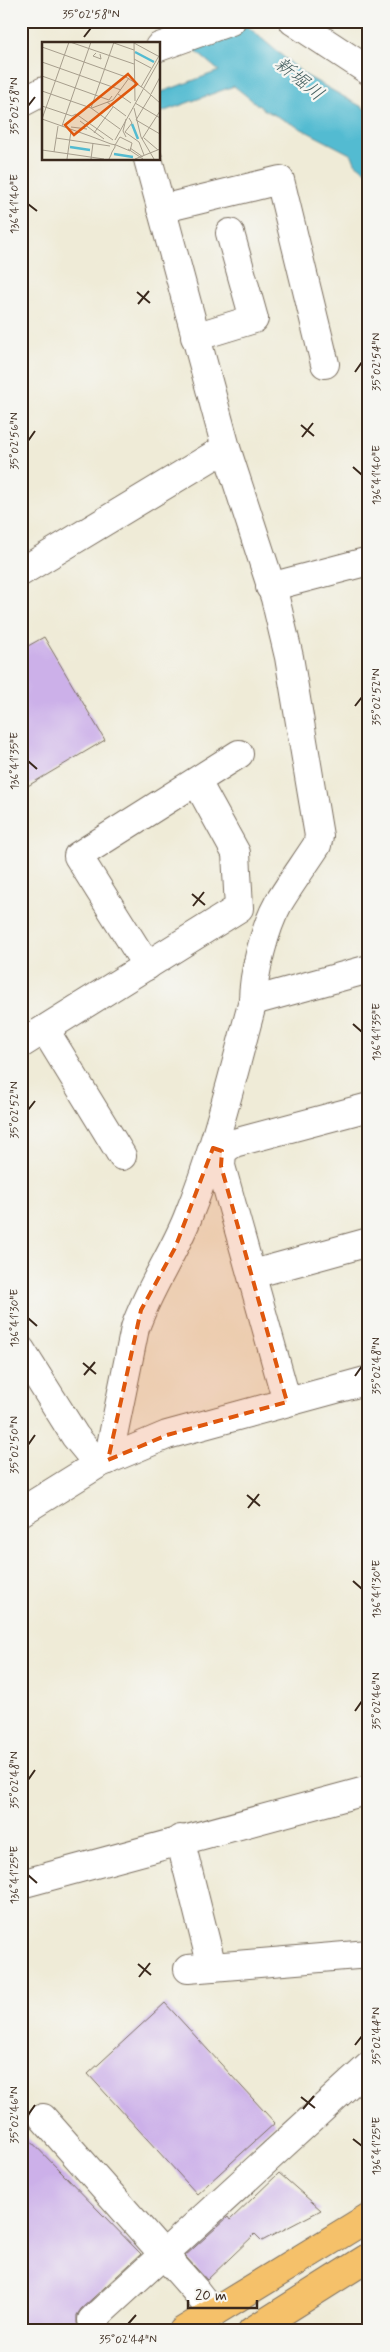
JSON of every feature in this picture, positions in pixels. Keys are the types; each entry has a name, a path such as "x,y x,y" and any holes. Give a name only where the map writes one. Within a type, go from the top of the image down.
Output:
{"highway":[{"path":"183,2331 369,2216"},
{"path":"252,2331 369,2257"}],"street":[{"path":"165,44 231,21"},
{"path":"293,21 369,71"},
{"path":"21,103 42,92"},
{"path":"103,1462 141,1310 175,1248 217,1149 253,1001 253,981 271,920 278,904 316,845 319,836 289,657 270,587 226,448 148,160"},
{"path":"161,209 280,180 325,364"},
{"path":"195,337 254,319 230,233"},
{"path":"21,572 226,448"},
{"path":"270,587 367,569"},
{"path":"147,966 78,856 239,754"},
{"path":"197,782 236,853 239,908"},
{"path":"239,908 271,920"},
{"path":"21,1044 239,908"},
{"path":"253,1001 369,969"},
{"path":"45,1030 122,1156"},
{"path":"217,1149 234,1142 369,1107"},
{"path":"217,1149 288,1402"},
{"path":"253,1274 369,1242"},
{"path":"21,1350 75,1436 103,1462"},
{"path":"21,1512 103,1462 167,1435 369,1380"},
{"path":"21,1884 180,1839 369,1790"},
{"path":"180,1839 200,1968 369,1954"},
{"path":"92,2320 369,2066"},
{"path":"43,2118 213,2313"}],"highlighted area":[{"path":"213,1148 222,1151 221,1166 287,1402 167,1435 108,1460 141,1310 175,1248"}],"water":[{"name":"新堀川","path":"160,21 241,21 305,75 364,108 369,112 369,174 355,163 352,155 263,109 234,86 160,113 160,93 219,71"}],"building":[{"path":"44,637 105,740 21,790 21,650"},
{"path":"165,2003 275,2123 197,2194 88,2074"},
{"path":"21,2131 141,2254 81,2309 77,2315 77,2323 81,2331 58,2331 50,2323 42,2331 21,2331"},
{"path":"279,2173 321,2210 262,2241 255,2234 207,2280 185,2256 228,2217 230,2220"}]}
